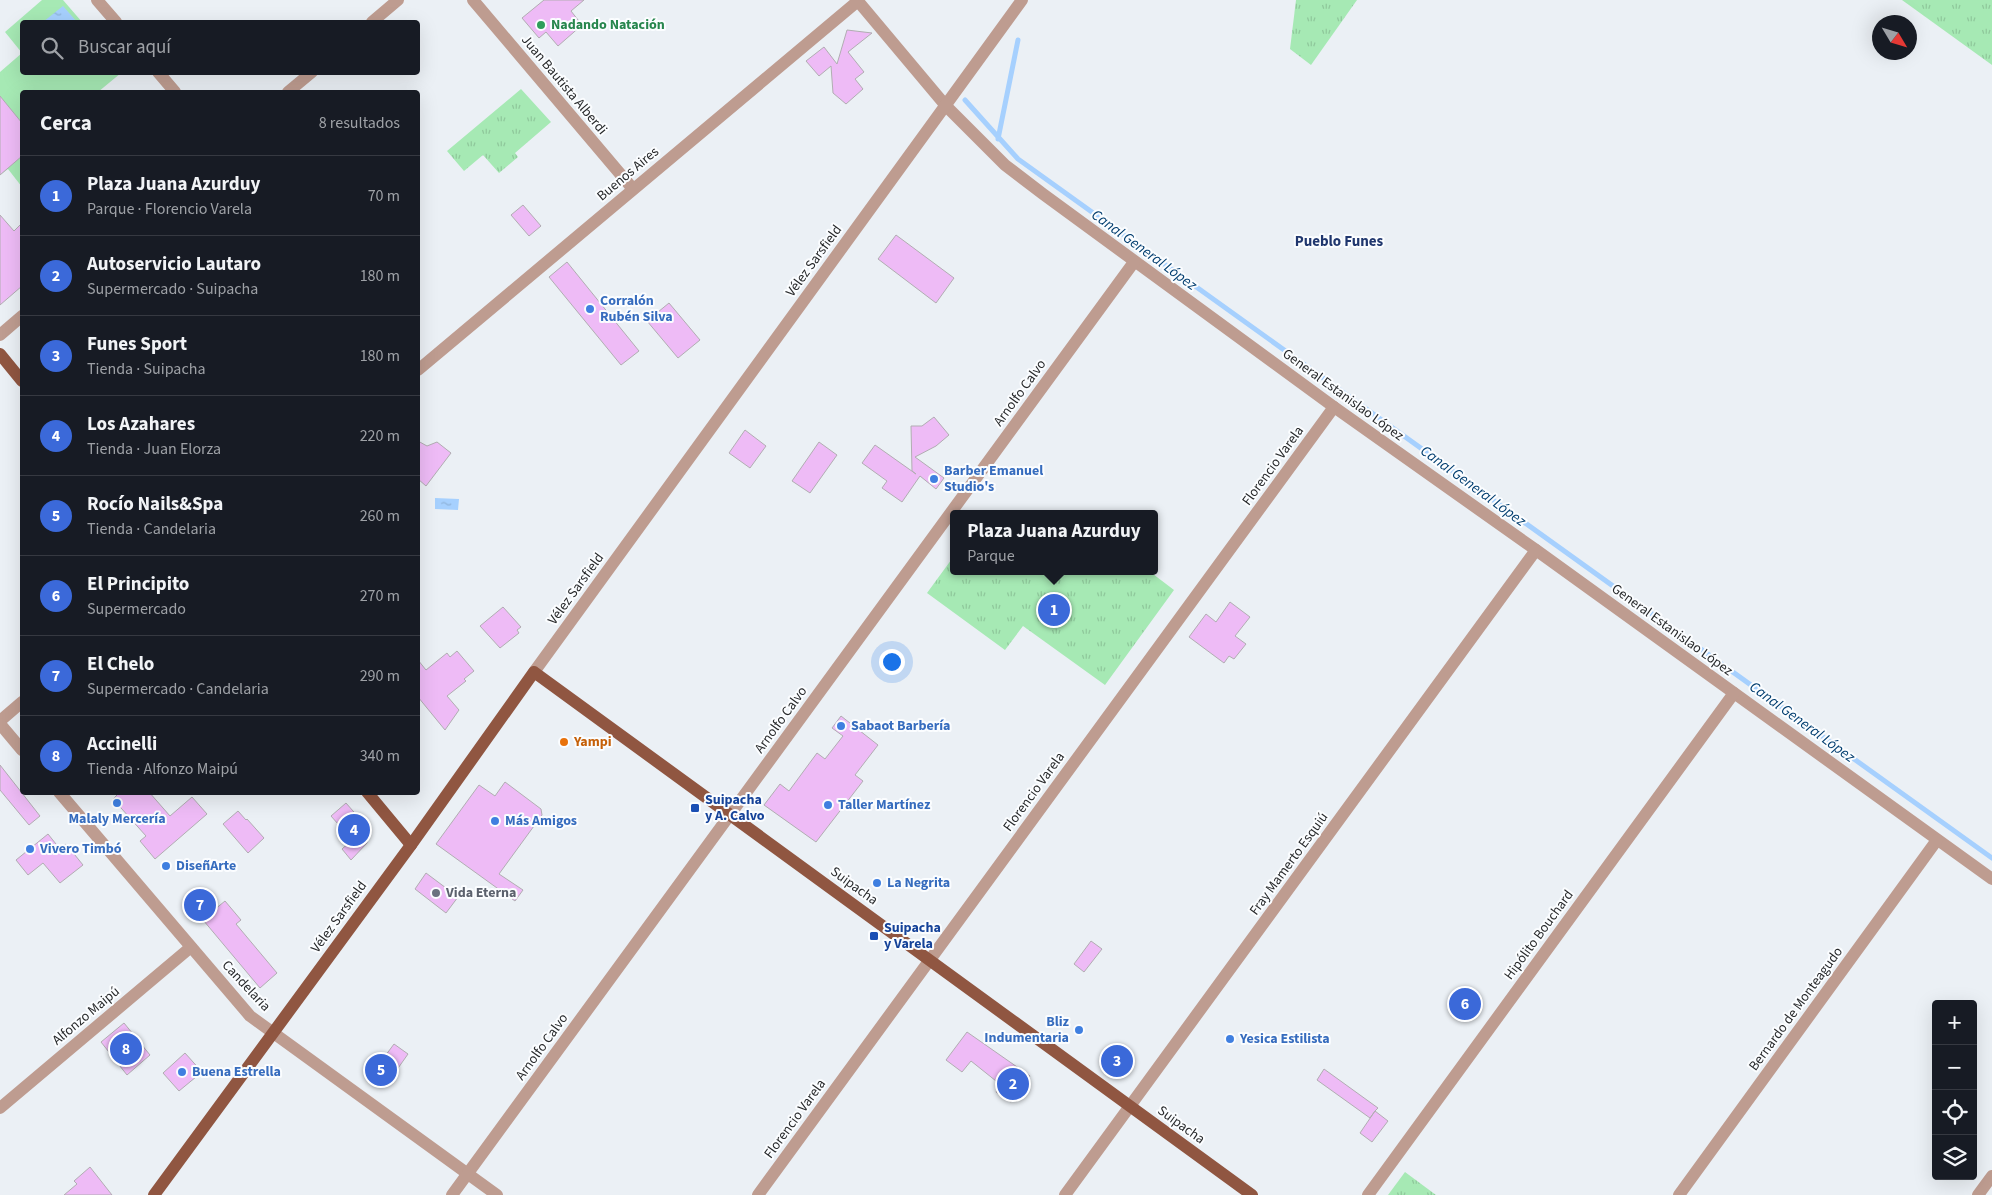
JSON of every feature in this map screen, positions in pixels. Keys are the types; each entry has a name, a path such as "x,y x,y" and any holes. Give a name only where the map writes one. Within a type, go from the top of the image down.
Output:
{"main road":[{"path":"0,354 20,379"},
{"name":"Suipacha","path":"534,672 1252,1195"},
{"name":"Vélez Sarsfield","path":"154,1195 411,845 534,672"},
{"path":"369,795 411,845"}],"street":[{"path":"97,0 114,20"},
{"path":"374,20 398,0"},
{"name":"Juan Bautista Alberdi","path":"473,0 633,189"},
{"name":"Buenos Aires","path":"420,368 858,0"},
{"name":"General Estanislao López","path":"858,0 946,106 1005,165 1134,262 1334,407 1536,550 1992,879"},
{"name":"Vélez Sarsfield","path":"534,672 1022,0"},
{"path":"161,75 173,90"},
{"path":"290,90 308,75"},
{"name":"Arnolfo Calvo","path":"953,510 1134,262"},
{"path":"0,335 20,318"},
{"name":"Florencio Varela","path":"758,1195 1334,407"},
{"name":"Arnolfo Calvo","path":"452,1195 950,514"},
{"name":"Fray Mamerto Esquiú","path":"1065,1195 1536,550"},
{"name":"Hipólito Bouchard","path":"1368,1195 1734,694"},
{"path":"20,704 0,722 20,747"},
{"name":"Candelaria","path":"62,795 250,1016 497,1195"},
{"name":"Bernardo de Monteagudo","path":"1679,1195 1937,840"},
{"name":"Alfonzo Maipú","path":"0,1108 191,947"},
{"path":"1978,1195 1992,1176"}],"green space":[{"path":"42,0 63,0 80,20 20,20 20,51 5,32"},
{"path":"1296,0 1357,0 1311,65 1290,49"},
{"path":"1902,0 1992,0 1992,65"},
{"path":"20,55 20,75 119,75 100,90 20,90 20,184 8,169 0,175 0,72"},
{"path":"521,89 551,122 515,153 518,157 499,173 483,155 464,171 447,151"},
{"path":"950,561 950,575 1054,575 1059,579 1062,575 1154,575 1174,590 1105,685 1023,626 1005,650 927,593"},
{"path":"1405,1172 1436,1195 1388,1195"}],"water":[{"path":"63,6 75,20 46,20"},
{"path":"435,498 459,499 458,510 435,509"}],"building":[{"name":"Nadando Natación","path":"544,0 584,0 571,11 582,25 558,46 546,32 539,38 522,18"},
{"path":"847,30 872,33 848,52 864,72 855,79 863,89 846,104 833,93 831,66 819,76 806,61 824,47 837,64"},
{"path":"0,96 20,121 20,158 0,175"},
{"path":"523,205 541,226 529,236 511,215"},
{"path":"0,215 14,231 20,225 20,288 0,305"},
{"path":"896,235 954,278 936,303 878,259"},
{"path":"567,262 639,351 621,365 549,277"},
{"path":"669,303 700,340 678,358 647,321"},
{"path":"934,417 949,435 936,446 915,457 944,478 936,489 920,476 902,502 882,488 887,481 862,463 875,445 916,474 912,471 911,426 922,426"},
{"path":"745,430 766,446 750,468 729,453"},
{"path":"420,442 427,446 437,442 451,453 426,486 420,481"},
{"path":"819,442 837,455 810,493 792,481"},
{"path":"1230,602 1250,617 1235,636 1246,644 1234,659 1229,656 1224,663 1189,637 1206,614 1216,622"},
{"path":"503,607 521,627 517,630 519,633 500,648 480,626"},
{"path":"457,651 474,671 464,679 466,681 447,696 459,710 445,730 420,699 420,662 426,670 447,653 450,657"},
{"path":"841,716 878,745 855,775 863,781 816,842 764,805 780,784 789,791 817,753 825,759 843,736 832,728"},
{"path":"0,765 20,790 20,795 24,795 40,816 29,825 0,790"},
{"path":"505,782 541,809 542,815 499,874 523,890 515,901 436,844 479,785 495,796"},
{"path":"117,795 152,795 170,816 192,797 207,814 155,859 140,841 146,836 113,799"},
{"path":"346,803 360,819 357,822 367,834 367,843 351,860 342,849 352,840 331,816"},
{"path":"238,811 264,838 248,853 223,824"},
{"path":"48,834 60,849 66,844 83,865 60,883 43,863 28,875 16,860"},
{"name":"Vida Eterna","path":"426,873 458,897 446,913 415,889"},
{"path":"200,892 214,910 225,901 241,920 236,924 277,973 260,988 188,902"},
{"path":"1091,941 1102,949 1084,972 1074,964"},
{"path":"1458,991 1475,1003 1465,1016 1448,1004"},
{"path":"124,1023 150,1055 127,1075 101,1042"},
{"path":"967,1032 1030,1076 1011,1102 996,1092 1001,1085 971,1061 962,1072 946,1060"},
{"path":"394,1044 408,1054 389,1081 374,1071"},
{"path":"1115,1050 1127,1059 1118,1071 1106,1063"},
{"name":"Buena Estrella","path":"185,1053 202,1072 179,1091 163,1073"},
{"path":"1324,1069 1378,1108 1370,1118 1317,1080"},
{"path":"1375,1111 1388,1121 1372,1142 1360,1133"},
{"path":"90,1167 112,1195 64,1195 77,1184 74,1181"}],"waterway":[{"path":"998,139 1018,40"},
{"name":"Canal General López","path":"965,100 1018,159 1992,858"}],"place":[{"name":"Nadando Natación","path":"541,25"},
{"name":"Corralón Rubén Silva","path":"590,309"},
{"name":"Barber Emanuel Studio's","path":"934,479"},
{"name":"Plaza Juana Azurduy","path":"1054,610"},
{"name":"Sabaot Barbería","path":"841,726"},
{"name":"Yampi","path":"564,742"},
{"name":"Malaly Mercería","path":"117,803"},
{"name":"Taller Martínez","path":"828,805"},
{"name":"Suipacha y A. Calvo","path":"695,808"},
{"name":"Más Amigos","path":"495,821"},
{"name":"Los Azahares","path":"354,830"},
{"name":"Vivero Timbó","path":"30,849"},
{"name":"DiseñArte","path":"166,866"},
{"name":"La Negrita","path":"877,883"},
{"name":"Vida Eterna","path":"436,893"},
{"name":"El Chelo","path":"200,905"},
{"name":"Suipacha y Varela","path":"874,936"},
{"name":"El Principito","path":"1465,1004"},
{"name":"Bliz Indumentaria","path":"1079,1030"},
{"name":"Yesica Estilista","path":"1230,1039"},
{"name":"Accinelli","path":"126,1049"},
{"name":"Funes Sport","path":"1117,1061"},
{"name":"Rocío Nails&Spa","path":"381,1070"},
{"name":"Buena Estrella","path":"182,1072"},
{"name":"Autoservicio Lautaro","path":"1013,1084"}],"district":[{"name":"Pueblo Funes","path":"1339,241"}]}
